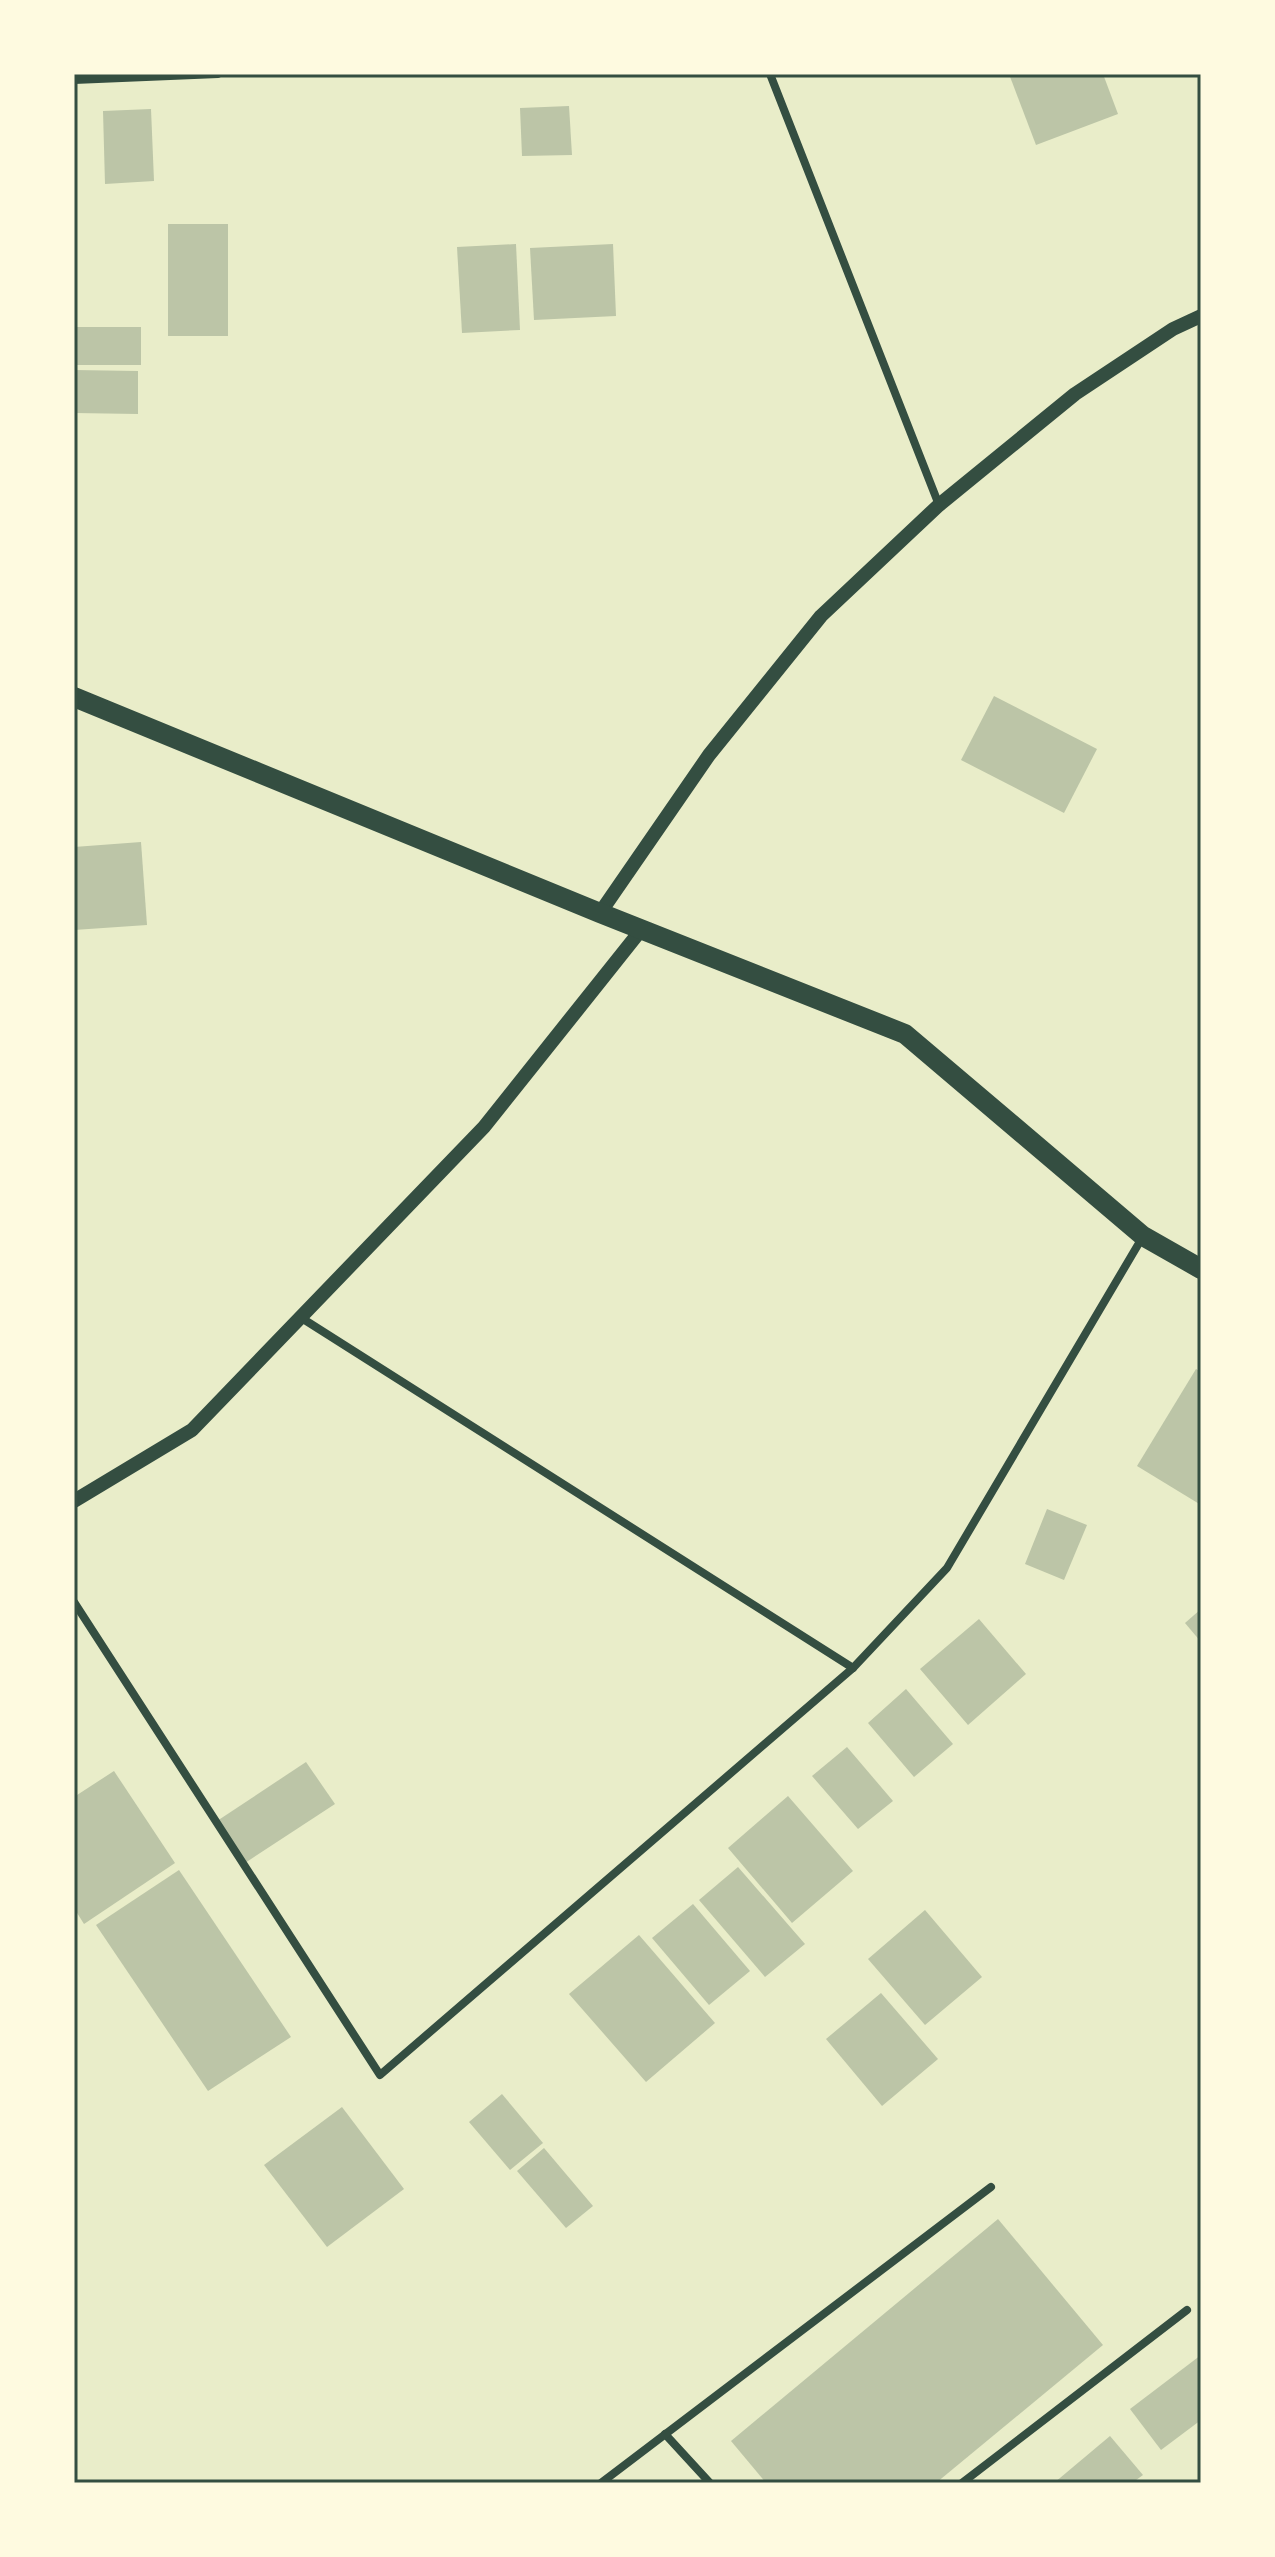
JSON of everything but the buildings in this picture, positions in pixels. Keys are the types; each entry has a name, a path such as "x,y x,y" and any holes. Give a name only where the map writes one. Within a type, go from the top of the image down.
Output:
{"main road":[{"path":"74,697 641,930 905,1034 1143,1236 1201,1269"}],"street":[{"path":"74,80 218,74"},
{"path":"770,74 939,505"},
{"path":"600,913 709,755 821,616 939,505 1075,394 1173,329 1201,316"},
{"path":"74,1501 192,1430 484,1127 641,930"},
{"path":"74,1602 380,2075 853,1668 947,1568 1143,1236"},
{"path":"300,1317 853,1668"},
{"path":"601,2483 991,2187"},
{"path":"962,2483 1187,2310"},
{"path":"665,2434 710,2483"}]}
